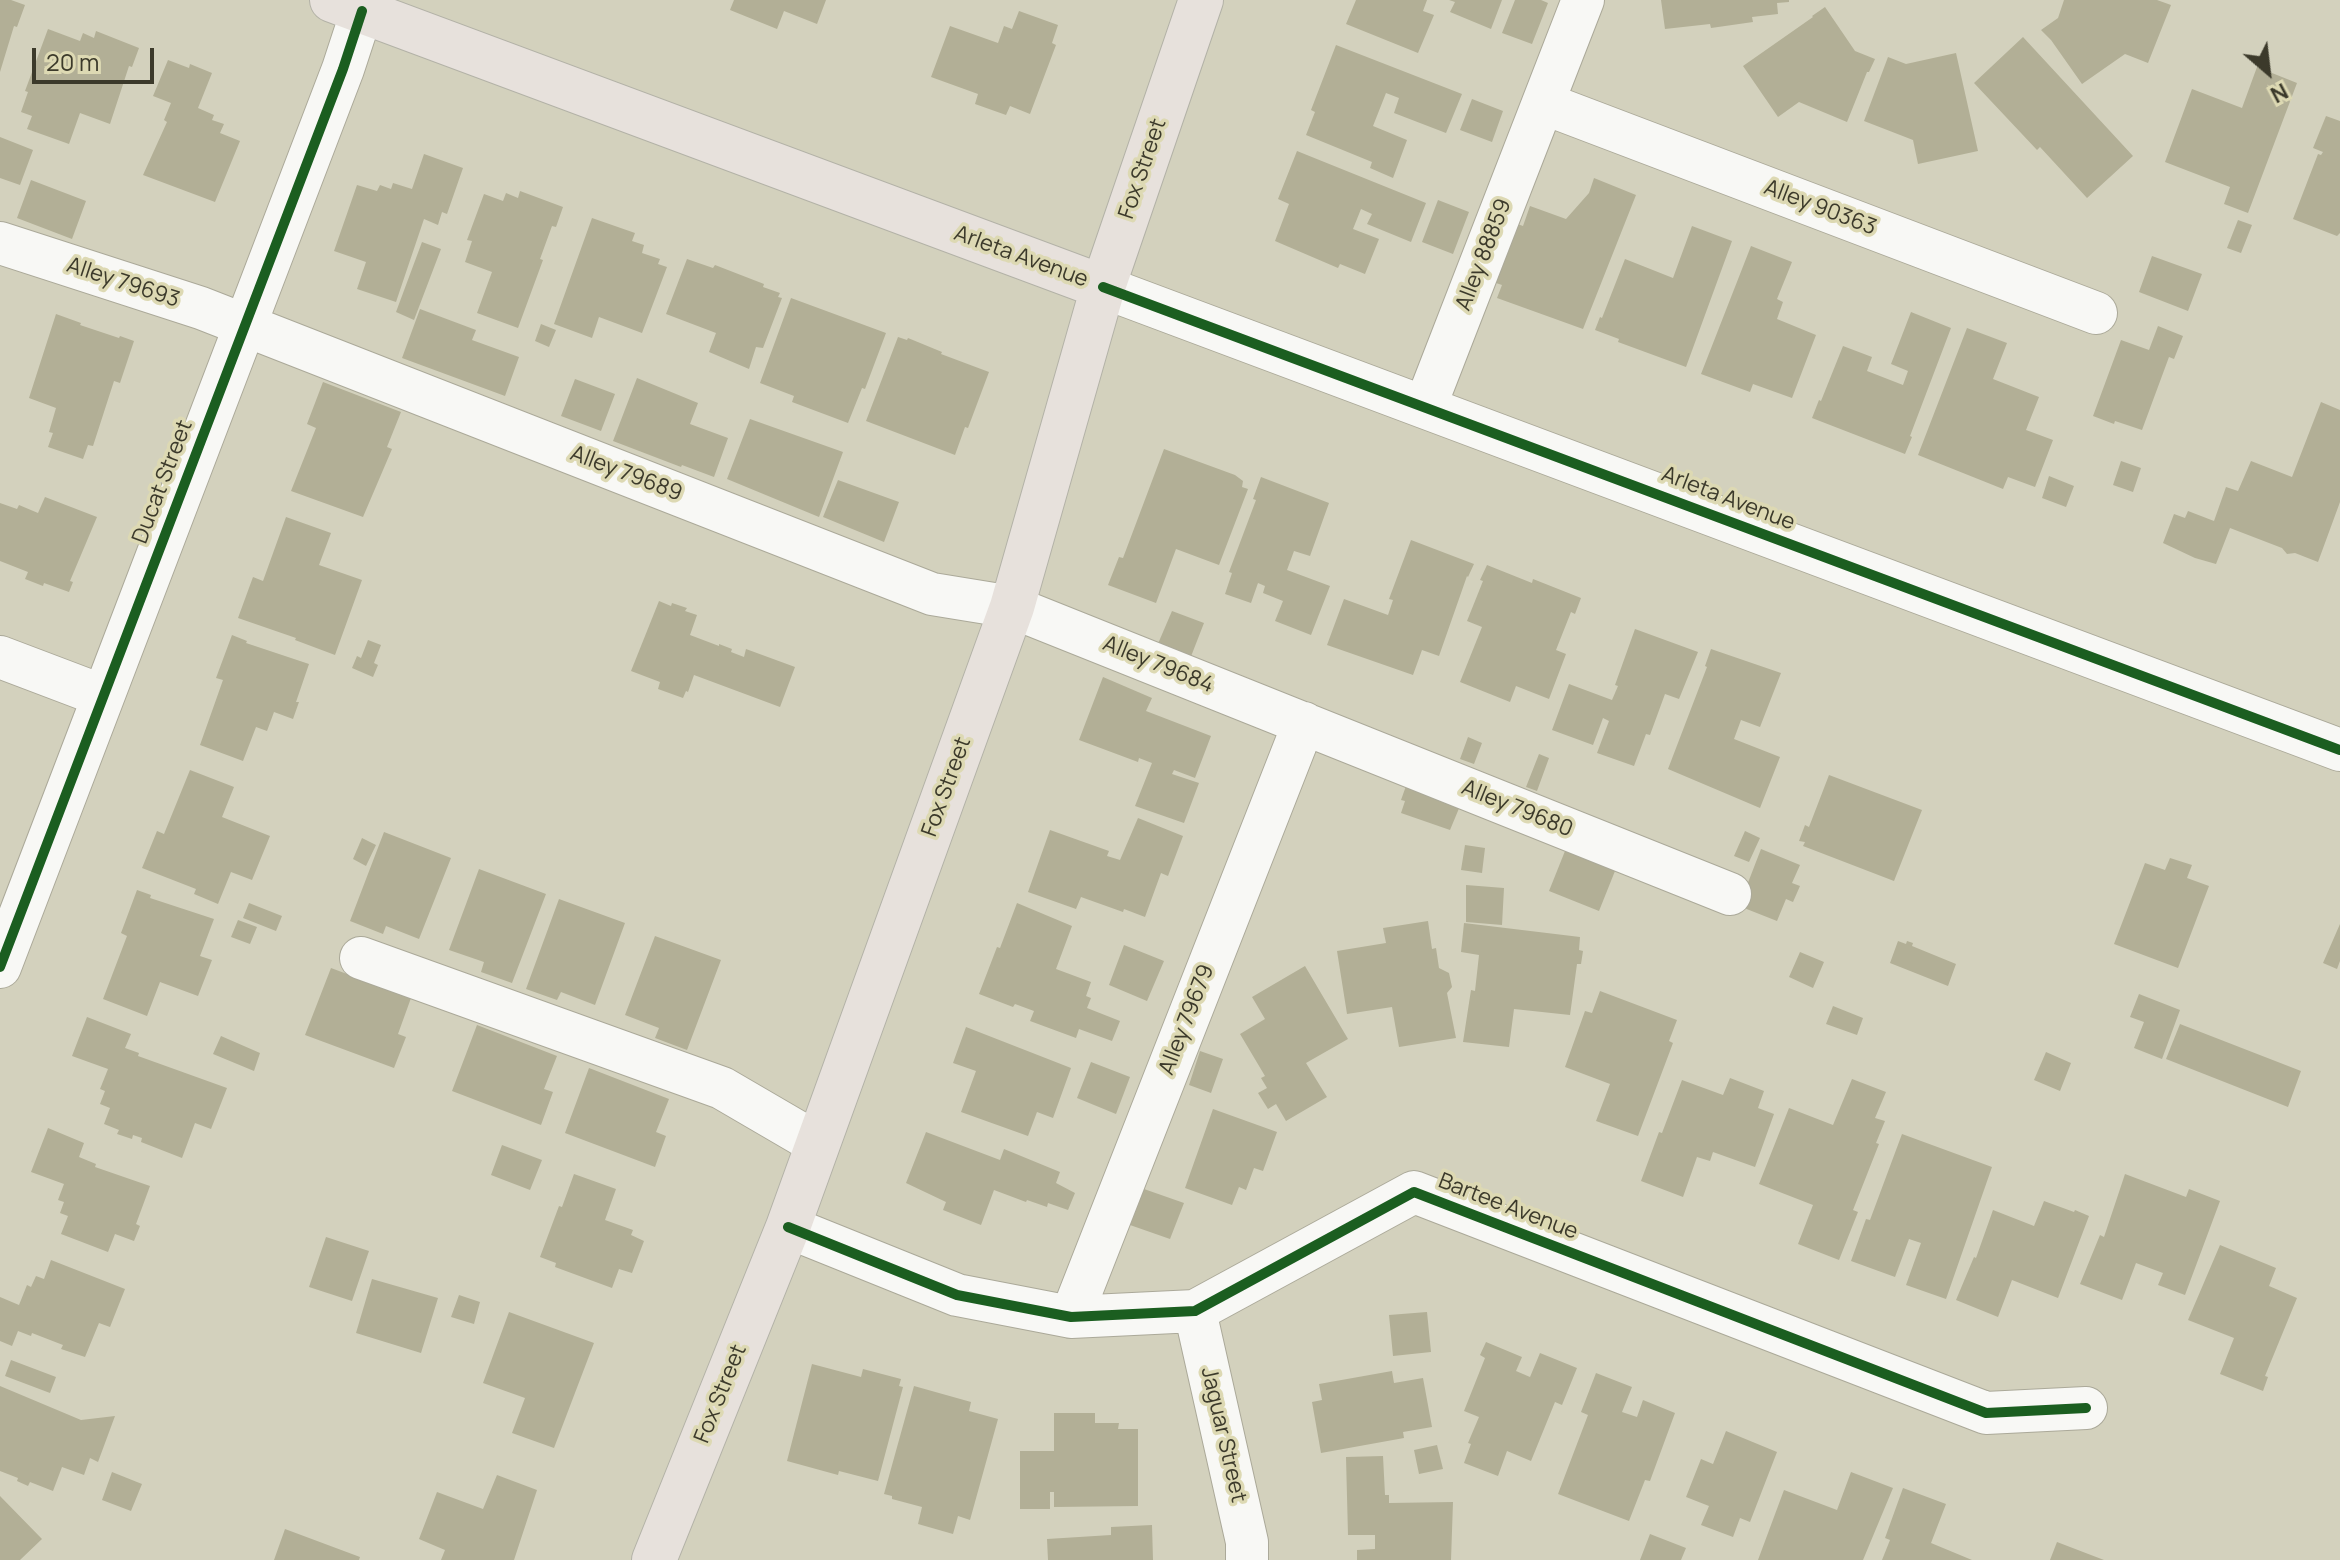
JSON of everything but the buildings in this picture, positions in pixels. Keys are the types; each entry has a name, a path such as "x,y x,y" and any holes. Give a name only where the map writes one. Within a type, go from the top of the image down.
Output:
{"main road":[{"name":"Fox Street","path":"654,1560 788,1227 1012,607 1103,287 1201,0"},
{"name":"Arleta Avenue","path":"347,6 1103,287"}],"street":[{"name":"Alley 88859","path":"1425,407 1583,0"},
{"name":"Ducat Street","path":"0,967 343,69 347,6"},
{"name":"Alley 90363","path":"1543,103 2096,313"},
{"name":"Alley 79693","path":"0,243 201,308 245,326"},
{"name":"Arleta Avenue","path":"1103,287 2340,750"},
{"name":"Alley 79689","path":"245,326 932,594 1012,607"},
{"name":"Alley 79684","path":"1012,607 1304,723"},
{"path":"0,657 103,696"},
{"name":"Alley 79680","path":"1304,723 1730,894"},
{"name":"Alley 79679","path":"1071,1317 1304,723"},
{"path":"361,958 722,1088 818,1144"},
{"name":"Bartee Avenue","path":"788,1227 957,1295 1071,1317 1195,1311 1414,1192 1986,1413 2086,1408"},
{"name":"Jaguar Street","path":"1195,1311 1247,1542 1247,1560"}],"cycle path":[{"path":"0,967 343,69 362,11"},
{"path":"1103,287 2340,750"},
{"path":"788,1227 957,1295 1071,1317 1195,1311 1414,1192 1986,1413 2086,1408"}]}
